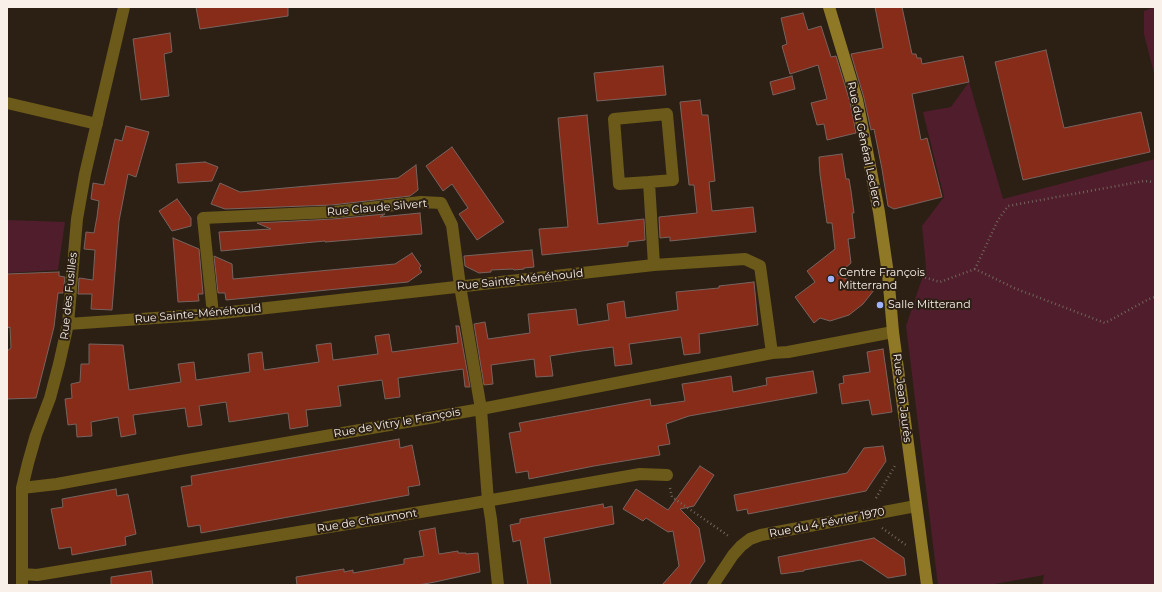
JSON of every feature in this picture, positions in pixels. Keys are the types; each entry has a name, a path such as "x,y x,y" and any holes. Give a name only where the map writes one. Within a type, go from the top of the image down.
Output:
{"street":[{"name":"Rue des Fusillés","path":"22,580 22,488 36,435 50,398 68,324 77,219 85,174 124,7"},
{"name":"Rue du Général Leclerc","path":"829,7 857,100 878,212"},
{"path":"7,104 97,124"},
{"path":"667,114 673,180 649,182 619,184 614,119 667,114"},
{"path":"649,182 654,265"},
{"name":"Rue Claude Silvert","path":"213,314 202,218 333,212 421,202 441,203 452,226 460,286 481,409 488,501 498,585"},
{"name":"Rue Jean Jaurès","path":"878,212 888,274 893,332 927,585"},
{"name":"Rue Sainte-Ménéhould","path":"68,324 213,314 654,265 745,259 760,266 772,353"},
{"path":"772,353 788,352 893,332"},
{"name":"Rue de Vitry le François","path":"22,488 56,484 481,409 772,353"},
{"name":"Rue de Chaumont","path":"22,580 37,575 488,501 640,474 667,475"},
{"name":"Rue du 4 Février 1970","path":"713,585 733,555 750,539 761,535 916,506"}],"path":[{"path":"888,274 904,271 940,282 975,269 998,220 1008,206 1144,181 1155,182"},
{"path":"975,269 1014,288 1105,323 1155,297"},
{"path":"667,475 672,497 691,509 741,546"}],"shaded area":[{"path":"1155,7 1155,77 1144,34 1144,11"},
{"path":"969,82 1003,199 1155,159 1155,585 1042,585 1044,575 989,585 938,585 906,326 926,267 922,226 944,197 923,112 951,107"},
{"path":"7,220 65,222 58,270 7,273"}],"building":[{"path":"196,7 288,7 288,16 200,29"},
{"path":"875,7 902,7 912,54 916,54 917,58 921,58 922,64 963,56 969,82 912,94 921,140 927,138 942,197 894,209 888,206 874,129 871,130 864,98 851,54 883,48"},
{"path":"803,13 808,30 821,26 831,57 836,56 850,102 856,133 827,140 824,124 817,125 811,103 827,99 818,65 790,74 782,46 787,44 781,18"},
{"path":"170,33 172,52 164,54 169,96 141,100 133,39"},
{"path":"1046,50 1064,128 1141,112 1150,152 1023,180 995,62"},
{"path":"663,66 666,95 597,101 594,73"},
{"path":"792,76 795,89 773,95 770,82"},
{"path":"700,100 702,115 708,115 715,181 709,182 712,211 753,207 756,232 670,241 670,237 660,238 659,217 697,213 694,185 689,185 680,102"},
{"path":"587,115 598,224 644,219 645,240 628,242 628,246 542,255 539,229 568,227 558,118"},
{"path":"126,126 149,132 136,177 128,174 119,221 112,310 91,309 92,294 78,294 79,278 93,280 95,250 84,249 86,232 94,233 97,217 99,201 91,199 93,183 104,185 115,139 122,141"},
{"path":"452,147 504,222 477,240 459,214 468,208 452,184 443,191 426,166"},
{"path":"842,154 846,179 849,179 851,191 855,238 848,239 851,263 837,275 874,290 863,304 849,315 830,321 820,318 814,323 795,297 815,282 807,271 835,249 832,223 827,223 819,157"},
{"path":"205,162 218,167 212,181 178,183 176,164"},
{"path":"416,165 418,190 410,196 332,205 225,209 211,204 220,183 240,192 398,178"},
{"path":"177,199 191,218 191,226 172,231 159,211"},
{"path":"420,213 422,234 221,251 219,232 271,229 257,223 333,219 385,214 380,217"},
{"path":"173,238 199,249 203,294 198,294 199,301 178,302"},
{"path":"532,250 534,267 514,270 491,270 491,272 479,273 465,266 464,256"},
{"path":"412,253 421,266 419,268 422,272 408,282 226,300 225,293 218,293 214,256 232,264 233,279 395,264"},
{"path":"59,272 59,276 65,277 63,293 58,293 54,327 36,398 7,399 7,351 11,348 10,327 7,328 7,274"},
{"path":"754,282 758,325 699,334 700,353 684,355 681,337 629,344 632,364 615,366 613,347 582,351 550,356 553,376 536,377 534,359 491,365 493,384 484,385 474,324 485,322 488,339 530,333 528,314 576,309 578,325 609,320 607,304 624,301 626,318 678,310 676,292 719,288 719,286"},
{"path":"456,326 459,326 470,387 465,387 463,369 398,378 400,397 385,399 382,380 338,386 341,406 306,410 308,426 290,429 288,413 229,422 226,402 199,406 202,425 188,427 185,408 133,415 136,434 121,437 118,417 91,422 92,436 77,437 76,424 68,425 65,399 72,398 71,384 80,382 81,364 89,364 89,344 123,345 129,390 181,382 178,364 194,362 196,380 250,372 248,354 262,352 264,370 319,362 316,345 331,343 333,360 378,354 375,336 389,334 392,352 458,343"},
{"path":"883,349 892,412 872,415 869,400 842,404 839,384 844,383 843,376 870,372 867,352"},
{"path":"813,371 817,393 689,416 666,424 670,444 658,446 660,455 529,479 528,471 516,473 509,433 521,431 519,423 650,399 651,406 685,401 682,384 731,376 733,392 767,385 766,378"},
{"path":"399,439 400,448 412,445 420,485 408,487 409,495 201,533 200,525 188,527 181,487 192,485 191,476"},
{"path":"883,446 886,461 866,491 748,514 747,509 737,511 734,495 847,473 864,448"},
{"path":"700,466 714,475 694,506 680,509 699,528 705,561 689,585 662,585 679,566 673,531 668,532 646,518 643,521 623,509 636,489 668,510"},
{"path":"116,489 117,496 128,494 136,534 125,537 126,545 72,555 71,547 59,549 51,509 63,507 62,499"},
{"path":"603,504 604,508 612,506 614,524 544,538 551,585 528,585 520,540 513,542 510,525 520,523 520,519"},
{"path":"435,528 439,554 458,551 458,553 466,554 478,553 480,572 418,585 297,585 296,577 344,569 344,572 353,570 353,573 404,564 404,559 424,556 419,531"},
{"path":"874,538 904,558 906,575 888,578 861,560 781,574 778,557"},
{"path":"151,571 153,585 111,585 111,577"}],"place":[{"name":"Centre François Mitterrand","path":"831,279"},
{"name":"Salle Mitterand","path":"880,305"}]}
